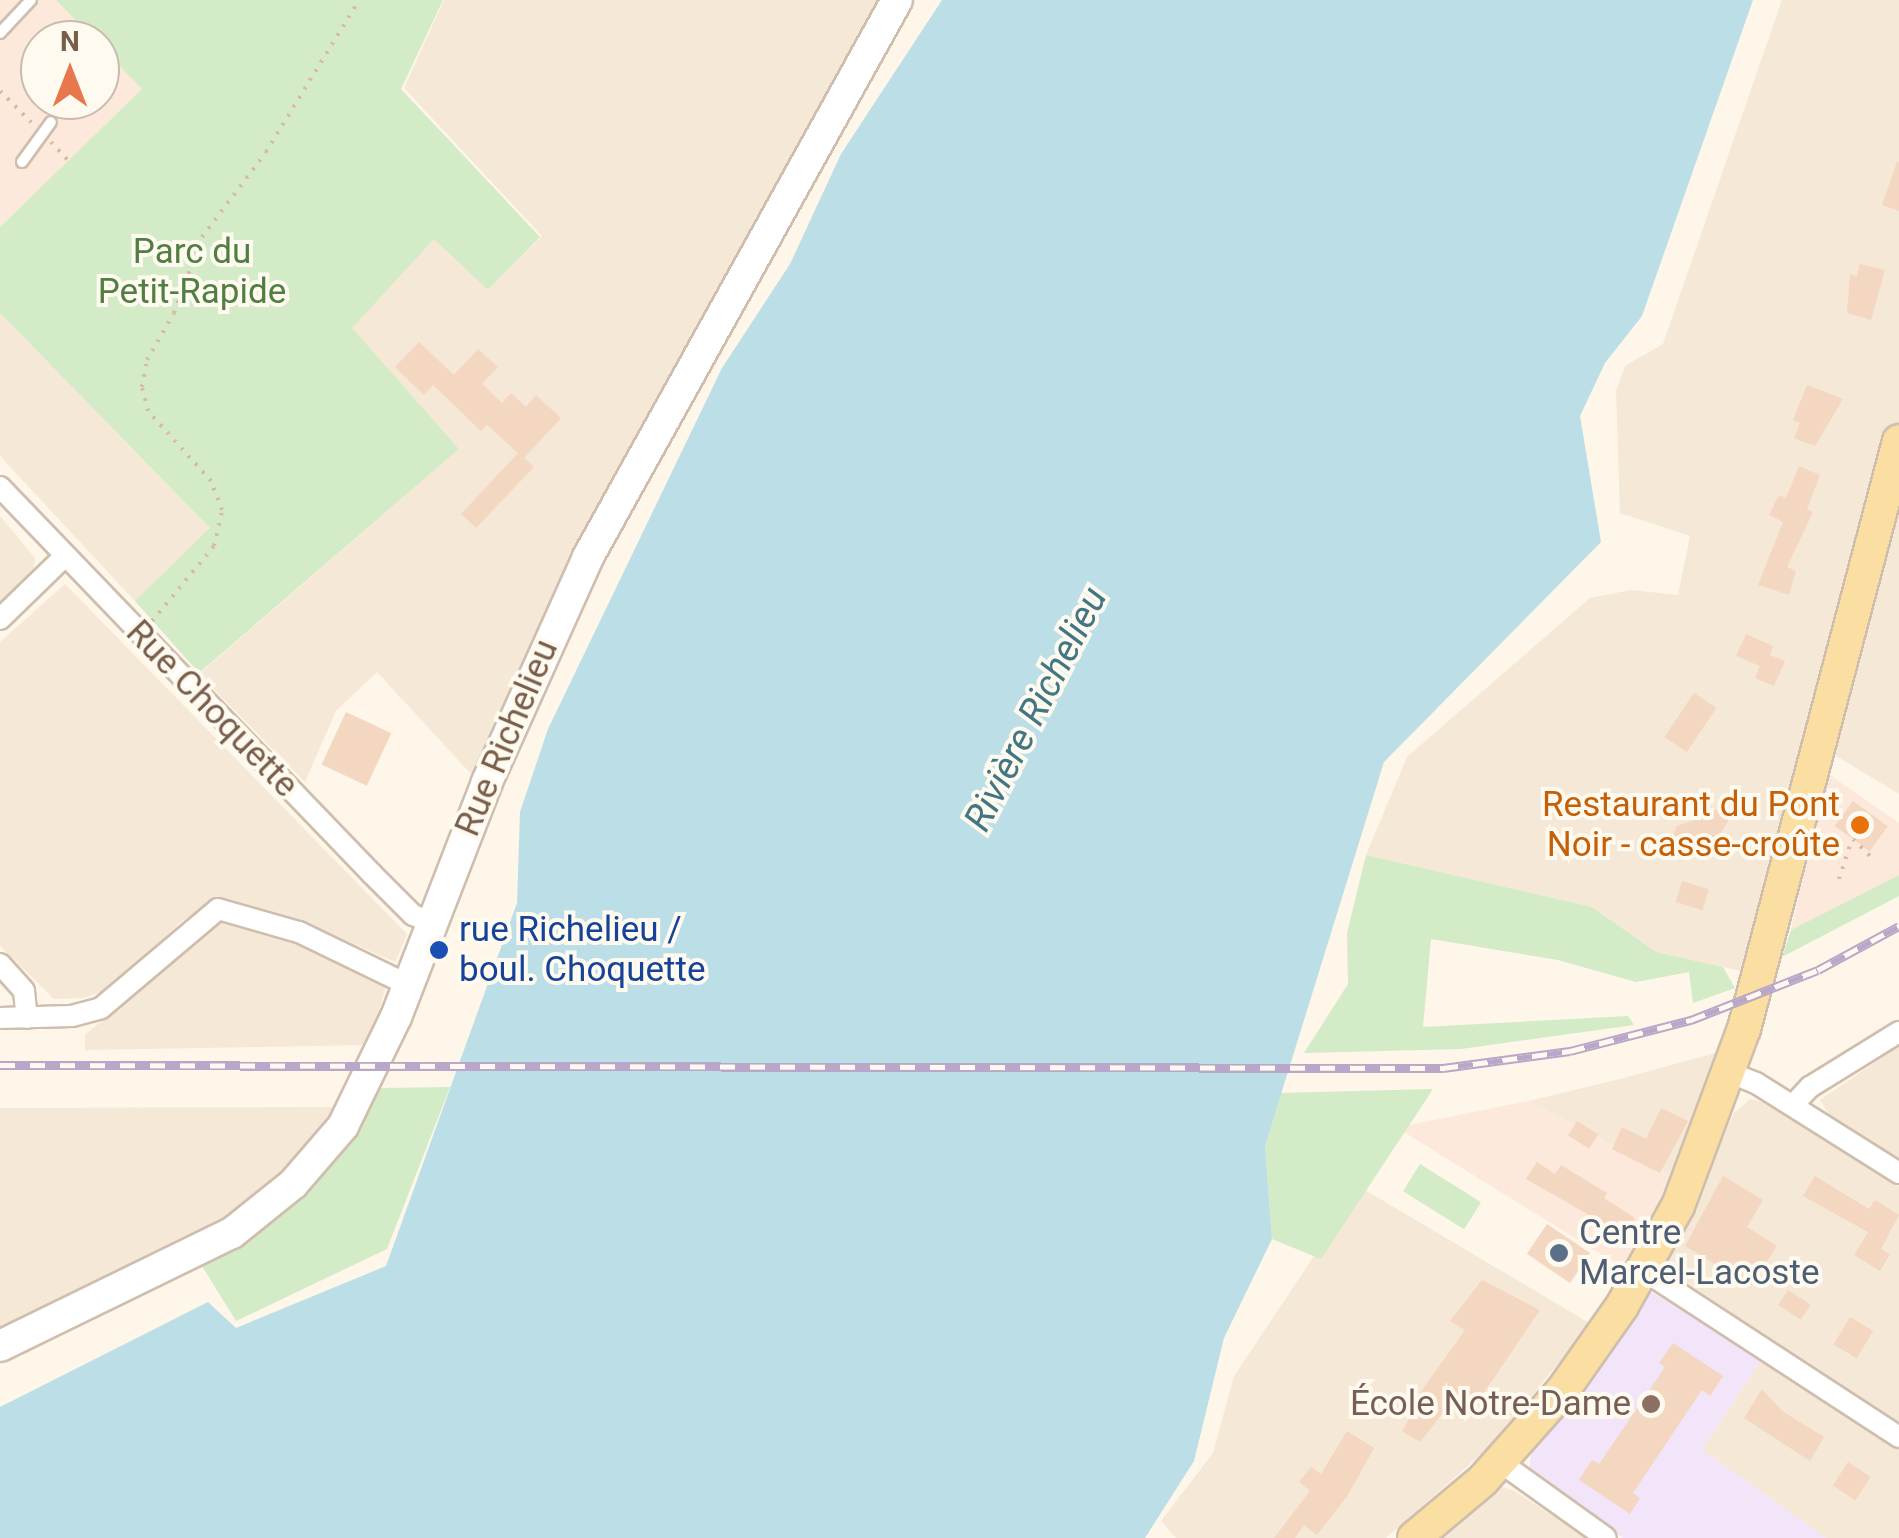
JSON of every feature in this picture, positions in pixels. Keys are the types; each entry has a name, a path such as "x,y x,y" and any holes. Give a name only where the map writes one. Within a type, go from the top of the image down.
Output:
{"main road":[{"name":"Rue Richelieu","path":"0,1346 209,1247 293,1184 358,1102 588,557 897,0"},
{"path":"1414,1538 1500,1462 1583,1363 1643,1270 1678,1206 1731,1074 1899,441"}],"street":[{"name":"Rue Choquette","path":"0,487 413,915 431,922"},
{"path":"0,620 64,556"},
{"path":"0,1018 100,1008 222,908 298,932 408,984"},
{"path":"0,964 24,991 27,1018"},
{"path":"1793,1105 1810,1087 1899,1032"},
{"path":"1731,1074 1793,1105 1899,1173"},
{"path":"1643,1270 1899,1437"},
{"path":"1500,1462 1606,1538"}],"lane":[{"path":"0,33 31,0"},
{"path":"22,162 51,122"}],"path":[{"path":"138,632 180,592 222,530 211,481 148,410 147,360 174,313 202,237 266,152 359,0"},
{"path":"0,91 34,125"},
{"path":"50,142 69,161"},
{"path":"1839,878 1852,840 1875,861"}],"shaded area":[{"path":"0,0 56,0 76,20 20,20 20,120 110,120 0,227"},
{"path":"444,0 878,0 580,539 473,776 377,672 336,711 305,782 199,674 459,449 350,328 434,238 488,290 542,236 404,88"},
{"path":"1782,0 1899,0 1899,794 1805,737 1741,971 1656,952 1592,907 1366,855 1407,757 1590,598 1631,590 1678,595 1690,536 1620,513 1616,391 1625,366 1663,344"},
{"path":"120,66 142,89 120,110"},
{"path":"0,313 211,529 135,601 0,456"},
{"path":"0,516 35,558 34,569 0,602"},
{"path":"65,584 407,934 395,962 309,924 219,899 182,921 108,989 85,998 54,999 0,946 0,642"},
{"path":"1827,773 1899,823 1899,875 1791,930"},
{"path":"224,917 311,946 386,986 369,1045 85,1050 85,1035"},
{"path":"1899,1046 1899,1162 1831,1118 1820,1100"},
{"path":"1719,1052 1672,1176 1529,1101 1624,1078"},
{"path":"1750,1099 1773,1105 1899,1186 1899,1425 1669,1271 1667,1261 1734,1113"},
{"path":"1529,1101 1672,1176 1625,1269 1404,1132 1409,1125"},
{"path":"338,1107 277,1180 235,1214 0,1329 0,1108"},
{"path":"1360,1187 1591,1324 1488,1448 1386,1538 1176,1538 1161,1521 1213,1453 1234,1376"},
{"name":"École Notre-Dame","path":"1650,1291 1762,1358 1702,1450 1826,1538 1623,1538 1529,1472 1531,1452"},
{"path":"1762,1358 1899,1449 1899,1538 1826,1538 1702,1450"},
{"path":"1502,1487 1513,1490 1587,1538 1438,1538"}],"green space":[{"name":"Parc du Petit-Rapide","path":"56,0 443,0 401,89 540,237 488,290 434,239 352,328 459,449 199,673 135,601 210,528 0,313 0,227 110,120 120,120 120,110 142,89 120,66 120,20 75,20"},
{"path":"1366,855 1592,907 1656,952 1723,967 1735,988 1693,1003 1689,972 1636,982 1558,960 1431,939 1423,1027 1628,1016 1634,1025 1461,1049 1304,1053 1348,984 1347,933"},
{"path":"1899,875 1899,896 1782,957 1791,930"},
{"path":"450,1087 387,1249 236,1321 202,1266 272,1222 305,1192 352,1137 381,1088"},
{"path":"1433,1089 1321,1259 1272,1239 1265,1146 1279,1093"},
{"path":"1420,1164 1481,1202 1464,1229 1403,1191"}],"water":[{"name":"Rivière Richelieu","path":"942,0 1753,0 1642,316 1605,363 1580,416 1601,542 1384,762 1265,1146 1272,1239 1224,1338 1194,1461 1145,1538 0,1538 0,1407 208,1302 236,1328 386,1266 517,903 520,812 548,729 722,368 790,264 841,154"}],"building":[{"path":"1899,162 1899,211 1882,205"},
{"path":"1860,264 1885,270 1871,320 1847,313 1850,274 1857,276"},
{"path":"419,342 454,375 478,349 498,367 482,384 502,403 511,393 526,407 536,395 561,418 524,458 534,467 476,528 461,514 518,453 487,425 481,431 433,385 424,395 395,367"},
{"path":"1807,385 1843,399 1815,446 1794,438 1800,423 1793,420"},
{"path":"1799,466 1820,475 1807,509 1813,512 1787,567 1796,571 1789,595 1758,585 1783,522 1769,515 1779,495 1786,498"},
{"path":"1746,634 1773,646 1770,655 1785,661 1774,686 1755,678 1760,666 1736,656"},
{"path":"1694,693 1716,708 1687,752 1664,737"},
{"path":"346,712 391,733 367,786 321,765"},
{"path":"1853,801 1888,826 1870,851 1835,826"},
{"path":"1706,806 1731,817 1713,845 1697,838 1688,856 1668,847 1677,826 1700,818"},
{"path":"1682,881 1709,889 1702,910 1676,902"},
{"path":"1661,1108 1688,1121 1660,1173 1612,1149 1622,1127 1646,1139"},
{"path":"1577,1121 1598,1134 1589,1149 1568,1135"},
{"path":"1537,1162 1555,1174 1561,1165 1607,1193 1604,1198 1635,1218 1624,1235 1526,1179"},
{"path":"1723,1176 1763,1200 1747,1227 1777,1246 1751,1286 1685,1246"},
{"path":"1815,1176 1869,1209 1875,1200 1899,1215 1881,1249 1890,1254 1880,1271 1854,1255 1868,1232 1803,1196"},
{"name":"Centre Marcel-Lacoste","path":"1547,1224 1590,1253 1570,1283 1527,1254"},
{"path":"1482,1280 1540,1310 1475,1406 1457,1395 1420,1442 1402,1431 1412,1414 1407,1411 1465,1330 1450,1321"},
{"path":"1788,1290 1811,1305 1801,1320 1778,1305"},
{"path":"1850,1317 1873,1331 1857,1358 1834,1344"},
{"path":"1673,1343 1723,1376 1710,1396 1702,1390 1633,1493 1640,1498 1630,1514 1579,1480 1592,1460 1599,1464 1665,1367 1659,1363"},
{"path":"1762,1389 1782,1411 1824,1437 1810,1461 1744,1418"},
{"path":"1347,1431 1374,1448 1348,1495 1317,1535 1304,1525 1295,1538 1274,1538 1310,1491 1299,1482 1311,1467 1321,1474"},
{"path":"1848,1462 1871,1477 1855,1500 1833,1485"}],"railway":[{"path":"0,1065 1443,1068 1570,1051 1691,1020 1818,970 1899,926"}],"place":[{"name":"Restaurant du Pont Noir - casse-croûte","path":"1860,825"},
{"name":"rue Richelieu / boul. Choquette","path":"439,950"},
{"name":"Centre Marcel-Lacoste","path":"1559,1253"},
{"name":"École Notre-Dame","path":"1651,1404"}]}
